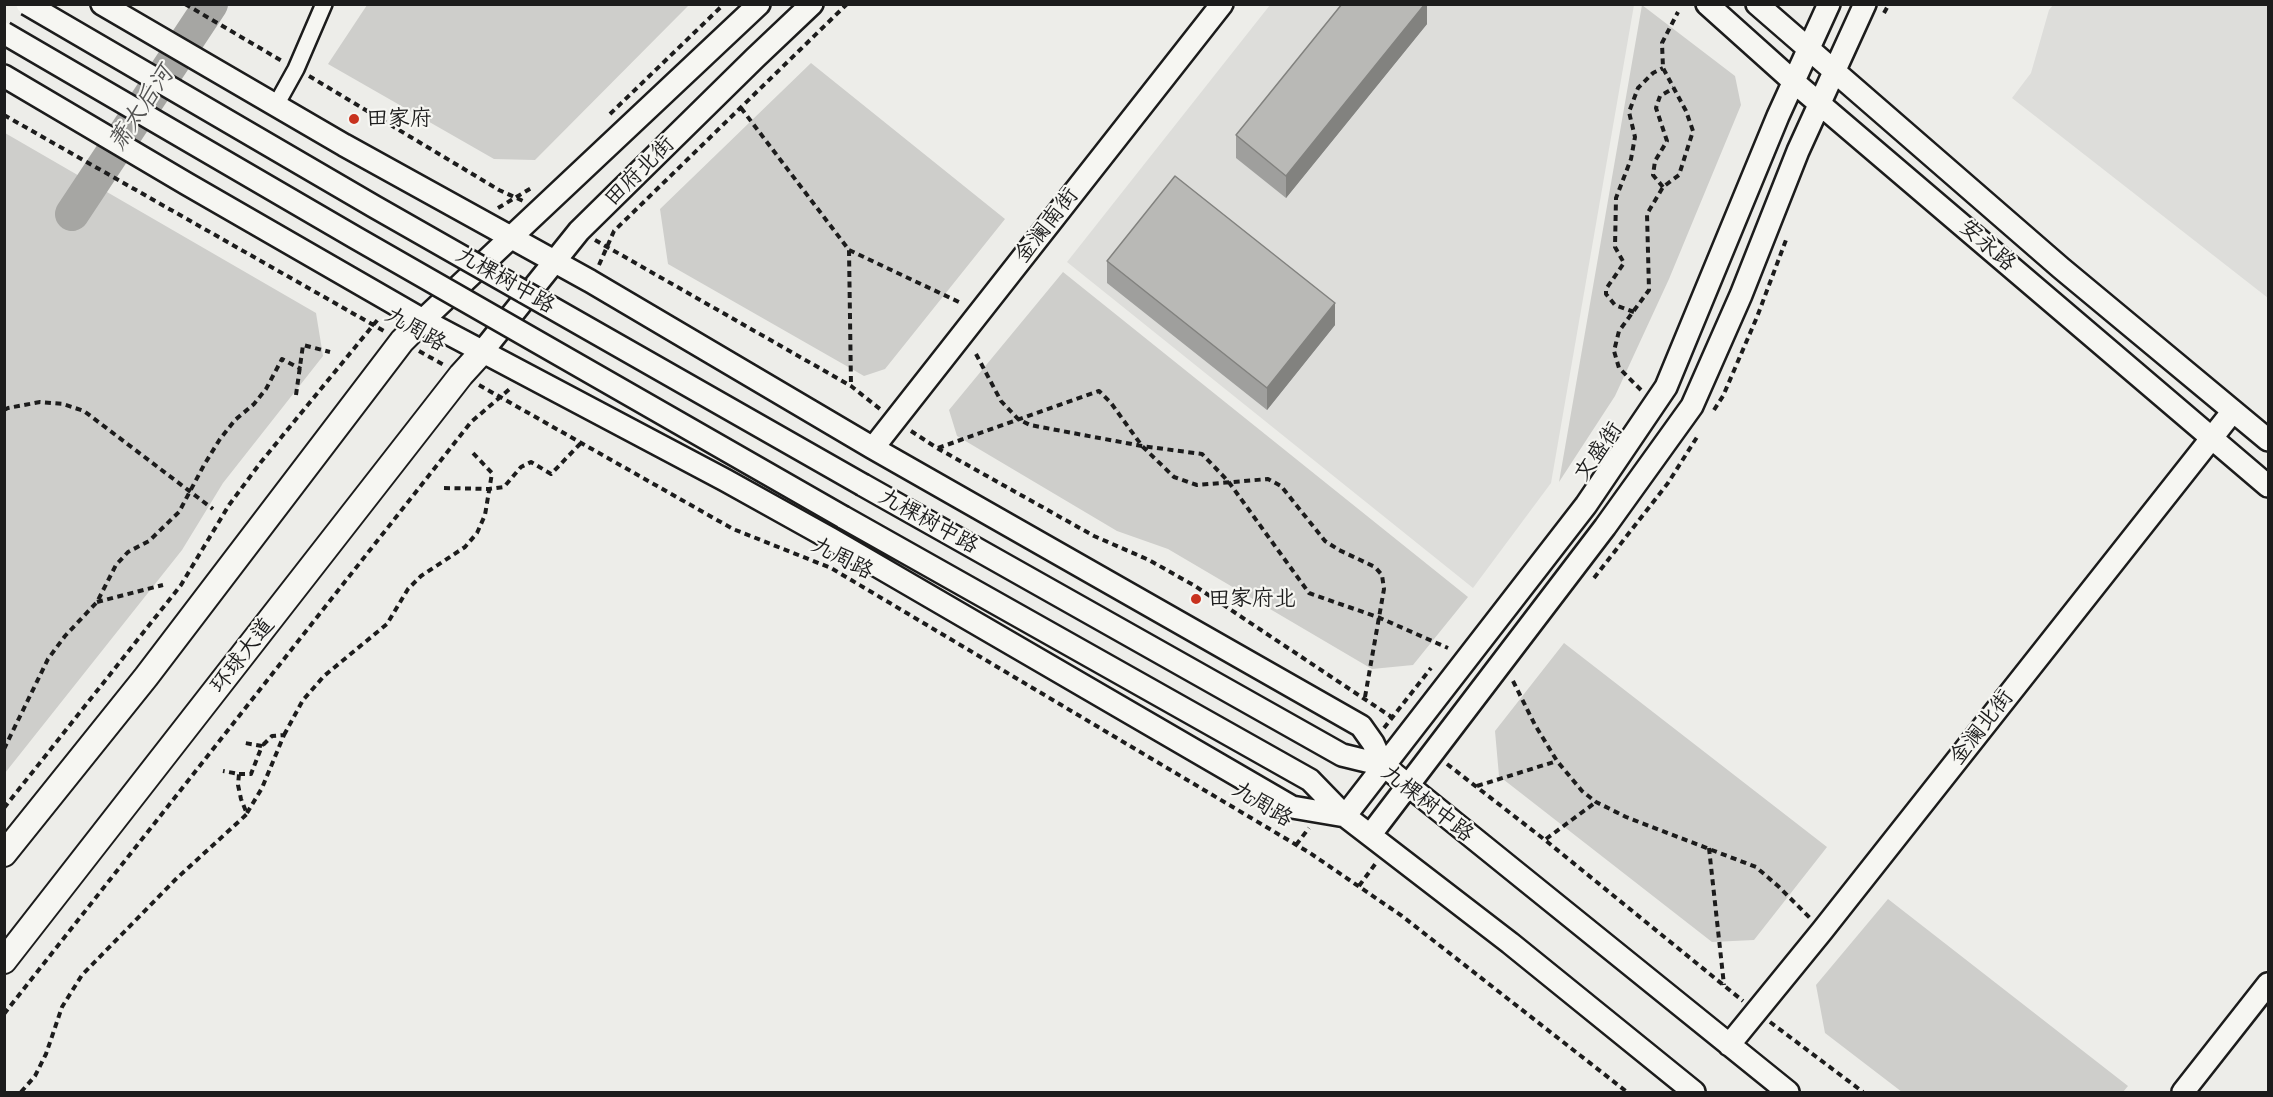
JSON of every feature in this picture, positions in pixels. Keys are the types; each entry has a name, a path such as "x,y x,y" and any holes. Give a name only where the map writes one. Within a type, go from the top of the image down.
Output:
{"main road":[{"name":"九棵树中路","path":"27,4 385,213 1342,755 1383,765 1788,1092"},
{"path":"102,4 248,90 590,281 873,448 1360,726 1373,743 1383,765"},
{"name":"田府北街","path":"423,320 759,4"},
{"name":"田府北街","path":"482,352 554,261 588,223 812,4"},
{"name":"金澜南街","path":"873,448 1222,4"},
{"name":"安永路","path":"1707,4 1820,104 2268,486"},
{"name":"安永路","path":"1757,4 2061,268 2268,440"},
{"name":"文盛街","path":"1345,816 1586,505 1666,387 1778,116 1829,4"},
{"path":"1371,834 1605,527 1692,406 1741,295 1798,151 1865,4"},
{"name":"九棵树中路","path":"4,33 843,517 1310,780 1345,816 1510,943 1690,1091"},
{"path":"4,76 423,320 831,539 1292,807 1345,816"},
{"path":"4,854 146,677 402,341 423,320"},
{"name":"环球大道","path":"4,961 461,375 482,352"},
{"name":"金澜北街","path":"1729,1045 1822,931 2233,411"},
{"path":"2183,1092 2268,984"}],"street":[{"path":"276,105 296,69 324,4"}],"path":[{"path":"185,4 270,54"},
{"path":"604,119 724,4"},
{"name":"田府北街","path":"590,281 614,231 847,4"},
{"path":"1641,390 1619,368 1614,351 1619,331 1649,290 1647,214 1663,187 1679,175 1693,131 1686,111 1664,68 1662,43 1678,12"},
{"path":"1634,312 1615,305 1606,294 1606,289 1624,263 1615,247 1616,198 1631,159 1635,137 1629,112 1638,88 1653,73 1664,68"},
{"path":"1663,187 1653,176 1654,161 1667,141 1656,108 1660,96 1674,88"},
{"path":"741,108 849,250 961,303"},
{"name":"九周路","path":"4,115 733,529 831,568 1296,845 1402,916 1627,1092"},
{"path":"480,220 536,186"},
{"path":"849,250 851,387"},
{"path":"4,808 181,585 229,505 261,462 393,301"},
{"path":"296,395 303,345 330,351"},
{"path":"976,354 1001,401 1018,419 1030,425 1142,446 1202,454 1228,481 1309,593 1380,618 1448,648"},
{"path":"4,749 48,659 65,636 97,602 116,565 128,552 149,541 179,512 220,439 235,420 254,404 266,389 282,359 301,369"},
{"path":"4,1014 471,422 529,375"},
{"name":"文盛街","path":"1635,399 1646,383"},
{"path":"937,448 1099,391 1111,403 1142,446 1174,477 1197,485 1268,479 1281,486 1324,541 1375,567 1382,575 1384,589 1380,618 1365,697"},
{"path":"4,411 8,408 40,402 63,404 84,411 213,509"},
{"path":"444,488 504,487 521,467 531,462 551,474 581,444"},
{"path":"21,1092 39,1068 62,1007 82,975 176,879 247,814 262,788 284,735 303,700 324,676 387,624 408,589 421,576 465,548 477,533 485,515 492,473 472,452"},
{"path":"97,602 163,585"},
{"path":"1441,657 1455,639"},
{"path":"1373,743 1434,665"},
{"path":"1513,681 1535,725 1557,760 1582,791 1596,802 1626,817 1756,867 1822,931"},
{"path":"223,771 251,774 262,746 272,736 284,735"},
{"path":"245,743 262,746"},
{"path":"1477,786 1557,760"},
{"path":"239,774 237,785 247,814"},
{"path":"1545,840 1596,802"},
{"path":"1296,845 1322,812"},
{"path":"1709,848 1724,985"}],"shaded area":[{"path":"367,5 689,5 535,160 494,159 328,64"},
{"path":"1270,5 1634,5 1551,483 1473,588 1067,262"},
{"path":"1642,5 1735,76 1741,105 1669,279 1615,396 1559,482"},
{"path":"2053,5 2268,5 2268,298 2012,98 2031,73 2049,10"},
{"path":"811,63 1005,219 885,369 864,376 668,264 660,209"},
{"path":"5,133 316,313 323,356 223,483 182,550 5,773"},
{"path":"1063,272 1468,597 1413,665 1372,669 1168,549 1117,531 957,436 949,410"},
{"path":"1564,643 1827,847 1754,940 1712,942 1499,776 1495,731"},
{"path":"1888,899 2128,1086 2123,1092 1902,1092 1825,1033 1816,985"}],"building":[{"path":"1342,4 1425,4 1286,176 1236,135"},
{"path":"1175,176 1335,303 1267,388 1107,261"}],"waterway":[{"name":"萧太后河","path":"72,214 211,4"}],"place":[{"name":"田家府","path":"354,119"},
{"name":"田家府北","path":"1196,599"}]}
